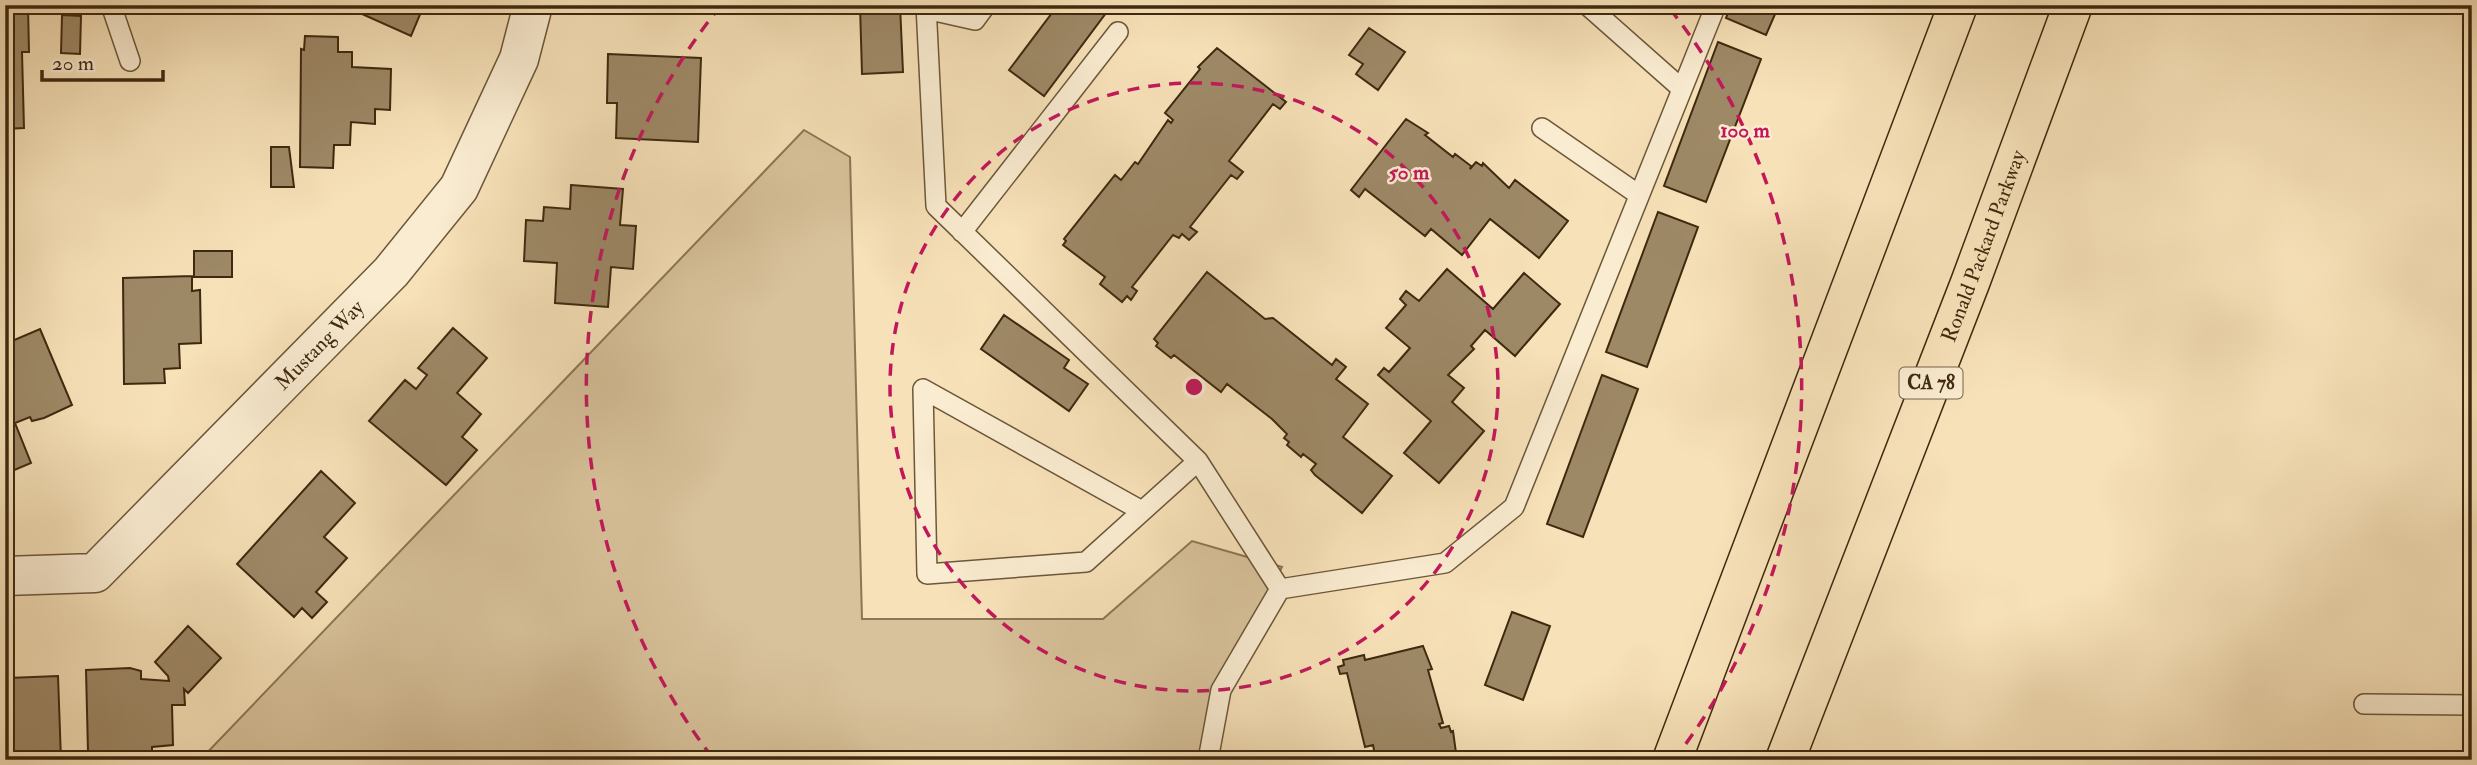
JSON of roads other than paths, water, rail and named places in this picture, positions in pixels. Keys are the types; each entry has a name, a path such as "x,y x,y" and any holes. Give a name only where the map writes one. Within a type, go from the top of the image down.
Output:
{"highway":[{"path":"1672,760 1958,5"},
{"name":"Ronald Packard Parkway","path":"1785,760 1970,283 2073,5"}],"street":[{"name":"Mustang Way","path":"5,576 95,573 391,272 459,188 519,59 533,5"}],"lane":[{"path":"111,5 130,61"},
{"path":"986,5 975,20 926,7 936,206 1198,461 1280,589"},
{"path":"1587,5 1682,89"},
{"path":"1280,589 1445,563 1514,507 1716,5"},
{"path":"962,232 1118,32"},
{"path":"1542,128 1639,195"},
{"path":"1142,511 923,389 928,574 1086,562 1198,461"},
{"path":"1209,760 1221,690 1280,589"},
{"path":"2364,704 2472,705"}]}
